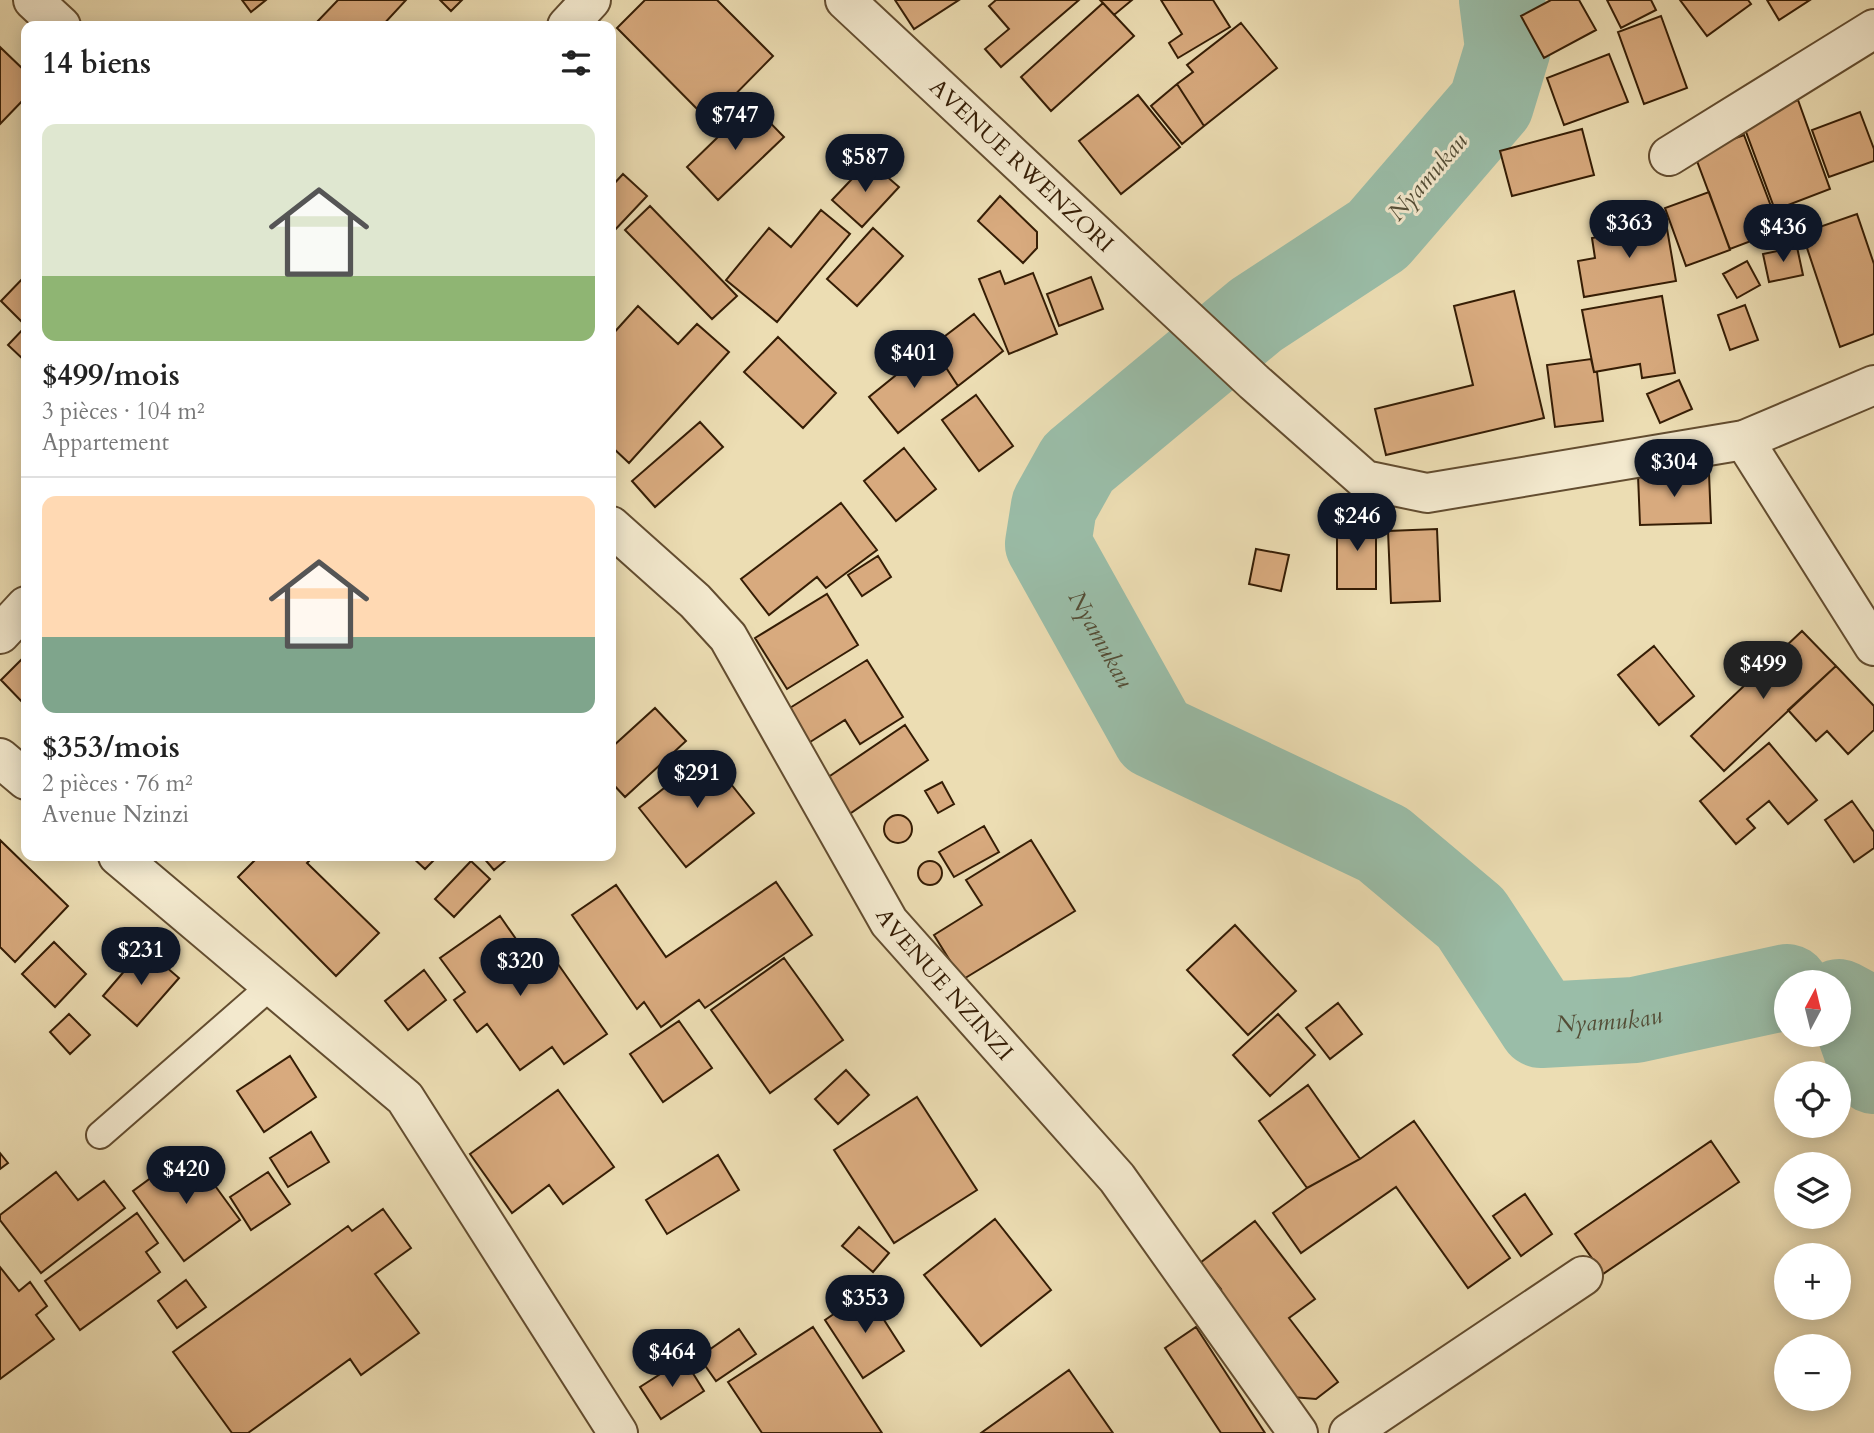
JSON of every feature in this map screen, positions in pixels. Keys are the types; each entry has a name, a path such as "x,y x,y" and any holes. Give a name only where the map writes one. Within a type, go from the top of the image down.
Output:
{"street":[{"path":"33,0 56,21"},
{"path":"572,21 591,0"},
{"name":"AVENUE RWENZORI","path":"845,0 1254,382 1365,480 1427,493 1744,440 1874,385"},
{"path":"1670,156 1874,29"},
{"path":"1744,440 1874,646"},
{"name":"AVENUE NZINZI","path":"616,530 695,601 728,637 890,922 1117,1178 1298,1433"},
{"path":"0,634 21,611"},
{"path":"0,758 21,776"},
{"path":"124,861 405,1098 618,1433"},
{"path":"1349,1433 1583,1276"}],"lane":[{"path":"100,1135 273,984"}],"building":[{"path":"242,0 266,0 251,12"},
{"path":"338,0 406,0 387,21 318,21"},
{"path":"440,0 462,0 451,11"},
{"path":"645,0 717,0 773,56 709,121 617,28"},
{"path":"895,0 959,0 914,29"},
{"path":"996,0 1079,0 1001,67 985,49 1009,29 989,6"},
{"path":"1100,0 1132,0 1114,15"},
{"path":"1161,0 1213,0 1230,27 1178,58 1169,43 1182,34"},
{"path":"1551,0 1579,0 1596,30 1544,58 1521,16"},
{"path":"1607,0 1651,0 1656,10 1621,28"},
{"path":"1680,0 1748,0 1751,4 1707,36"},
{"path":"1767,0 1810,0 1779,20"},
{"path":"1103,3 1134,36 1051,111 1021,77"},
{"path":"1661,16 1687,88 1644,104 1618,32"},
{"path":"1241,23 1277,68 1204,126 1177,84 1193,72 1187,65"},
{"path":"0,47 21,67 21,102 0,124"},
{"path":"1609,54 1628,102 1564,125 1547,78"},
{"path":"1177,84 1204,126 1182,144 1151,106"},
{"path":"1138,95 1180,147 1121,194 1079,141"},
{"path":"1798,100 1830,189 1775,210 1742,121"},
{"path":"752,104 784,137 718,200 687,167"},
{"path":"1860,112 1874,149 1874,161 1829,177 1812,130"},
{"path":"1582,129 1594,175 1512,196 1500,151"},
{"path":"1744,135 1780,230 1730,249 1694,153"},
{"path":"869,161 899,187 862,227 832,200"},
{"path":"623,174 647,196 616,229 616,182"},
{"path":"1709,192 1730,250 1686,266 1665,208"},
{"path":"1000,196 1037,232 1037,248 1023,263 978,221"},
{"path":"650,206 737,296 712,319 625,230"},
{"path":"821,210 850,234 777,322 726,280 769,228 791,247"},
{"path":"1857,214 1874,264 1874,334 1840,347 1802,233"},
{"path":"1665,217 1676,281 1584,297 1578,261 1595,258 1592,238 1628,232 1627,224"},
{"path":"873,228 903,256 857,306 827,279"},
{"path":"1797,247 1803,275 1769,282 1763,254"},
{"path":"1747,261 1760,285 1737,298 1723,274"},
{"path":"1000,271 1005,284 1033,273 1057,334 1009,354 979,279"},
{"path":"1091,277 1103,309 1059,326 1047,294"},
{"path":"21,280 21,321 1,301"},
{"path":"1514,291 1544,418 1386,455 1375,409 1473,385 1454,306"},
{"path":"1662,296 1675,373 1642,378 1640,364 1594,372 1582,310"},
{"path":"1745,305 1758,340 1730,350 1718,315"},
{"path":"638,306 678,344 697,324 729,352 629,463 616,451 616,330"},
{"path":"974,314 1003,351 958,386 932,346"},
{"path":"21,331 21,357 8,345"},
{"path":"778,337 836,393 803,428 744,372"},
{"path":"932,346 958,386 898,433 869,397"},
{"path":"1591,359 1594,372 1597,372 1603,421 1555,427 1547,365"},
{"path":"1679,380 1692,409 1660,423 1647,394"},
{"path":"976,395 1013,446 979,471 942,420"},
{"path":"700,422 723,447 655,507 632,481"},
{"path":"904,448 936,489 896,521 864,481"},
{"path":"1709,473 1711,523 1640,525 1638,475"},
{"path":"841,503 877,550 826,588 817,577 769,615 741,579"},
{"path":"1337,518 1376,518 1376,589 1337,589"},
{"path":"1437,529 1440,601 1391,603 1388,531"},
{"path":"1256,549 1289,555 1281,591 1249,584"},
{"path":"878,556 891,577 862,596 848,575"},
{"path":"827,594 858,645 787,689 755,638"},
{"path":"1802,631 1836,666 1724,771 1691,736"},
{"path":"1654,646 1694,696 1659,725 1618,675"},
{"path":"21,660 21,701 1,680"},
{"path":"867,660 903,717 860,744 845,720 807,744 785,711"},
{"path":"1836,666 1874,706 1874,730 1848,754 1827,731 1816,741 1788,710"},
{"path":"655,708 686,741 625,797 616,787 616,743"},
{"path":"905,725 928,760 848,815 824,780"},
{"path":"1769,743 1817,800 1788,824 1769,801 1747,819 1755,828 1736,844 1700,801"},
{"path":"707,754 754,813 686,867 639,808"},
{"path":"942,782 954,804 938,813 925,791"},
{"path":"1852,801 1874,832 1874,848 1854,862 1825,820"},
{"path":"898,815 908,819 912,829 908,839 898,843 888,839 884,829 888,819"},
{"path":"984,826 999,852 954,877 939,852"},
{"path":"0,840 68,906 15,962 0,947"},
{"path":"1031,840 1075,911 962,980 934,935 982,905 966,880"},
{"path":"254,861 309,861 307,863 379,933 336,976 238,877"},
{"path":"416,861 433,861 425,869"},
{"path":"471,861 490,879 454,917 435,899"},
{"path":"486,861 505,861 494,870"},
{"path":"930,861 939,864 942,873 939,882 930,885 921,882 918,873 921,864"},
{"path":"776,882 812,935 705,1008 699,1000 661,1027 644,1002 637,1009 572,915 616,885 666,957"},
{"path":"500,916 541,975 558,964 607,1034 564,1064 552,1047 520,1070 487,1024 477,1032 454,1000 465,992 440,958"},
{"path":"1235,925 1296,991 1248,1035 1187,970"},
{"path":"54,942 86,974 55,1007 22,974"},
{"path":"144,948 179,978 137,1026 103,996"},
{"path":"784,958 843,1040 770,1093 711,1010"},
{"path":"424,970 446,1000 408,1030 385,1001"},
{"path":"1338,1003 1362,1034 1330,1059 1306,1028"},
{"path":"69,1014 90,1035 70,1054 50,1032"},
{"path":"1278,1014 1315,1055 1270,1096 1233,1055"},
{"path":"679,1021 712,1068 663,1102 630,1054"},
{"path":"290,1056 316,1097 264,1132 237,1091"},
{"path":"846,1070 869,1095 838,1124 815,1099"},
{"path":"1308,1085 1360,1159 1307,1188 1259,1121"},
{"path":"558,1090 614,1167 563,1204 549,1185 512,1213 470,1154"},
{"path":"917,1097 977,1190 894,1243 834,1150"},
{"path":"1414,1121 1510,1258 1468,1288 1396,1187 1301,1253 1273,1213 1307,1188 1360,1159"},
{"path":"311,1132 329,1162 288,1187 270,1158"},
{"path":"1711,1141 1739,1182 1603,1274 1575,1234"},
{"path":"189,1150 240,1220 184,1261 133,1191"},
{"path":"0,1153 8,1163 0,1169"},
{"path":"718,1155 739,1190 667,1234 646,1200"},
{"path":"56,1172 78,1200 104,1181 125,1208 41,1273 0,1220 0,1215"},
{"path":"268,1172 290,1204 251,1230 230,1197"},
{"path":"1525,1194 1552,1234 1521,1256 1493,1216"},
{"path":"383,1209 411,1248 375,1274 419,1333 361,1375 350,1359 248,1433 232,1433 173,1352 348,1226 352,1231"},
{"path":"137,1213 158,1243 146,1252 160,1272 80,1330 45,1281"},
{"path":"995,1219 1051,1290 981,1346 924,1275"},
{"path":"1255,1221 1315,1299 1289,1318 1338,1382 1316,1399 1267,1395 1199,1306 1221,1289 1200,1263"},
{"path":"859,1227 889,1253 873,1272 842,1246"},
{"path":"0,1267 19,1291 30,1282 47,1306 36,1315 54,1339 0,1379"},
{"path":"186,1280 206,1307 177,1328 158,1301"},
{"path":"866,1292 904,1351 863,1378 825,1320"},
{"path":"813,1327 882,1433 762,1433 728,1382"},
{"path":"1196,1327 1265,1433 1221,1433 1165,1348"},
{"path":"739,1329 756,1354 716,1381 699,1357"},
{"path":"684,1359 704,1391 661,1419 640,1387"},
{"path":"1069,1370 1113,1433 981,1433"}],"waterway":[{"name":"Nyamukau","path":"1502,0 1508,48 1491,104 1378,235 1256,315 1078,463 1054,506 1048,544 1155,736 1383,844 1471,918 1541,1025 1635,1020 1774,990"},
{"name":"Nyamukau","path":"1852,1009 1874,1071"}]}
